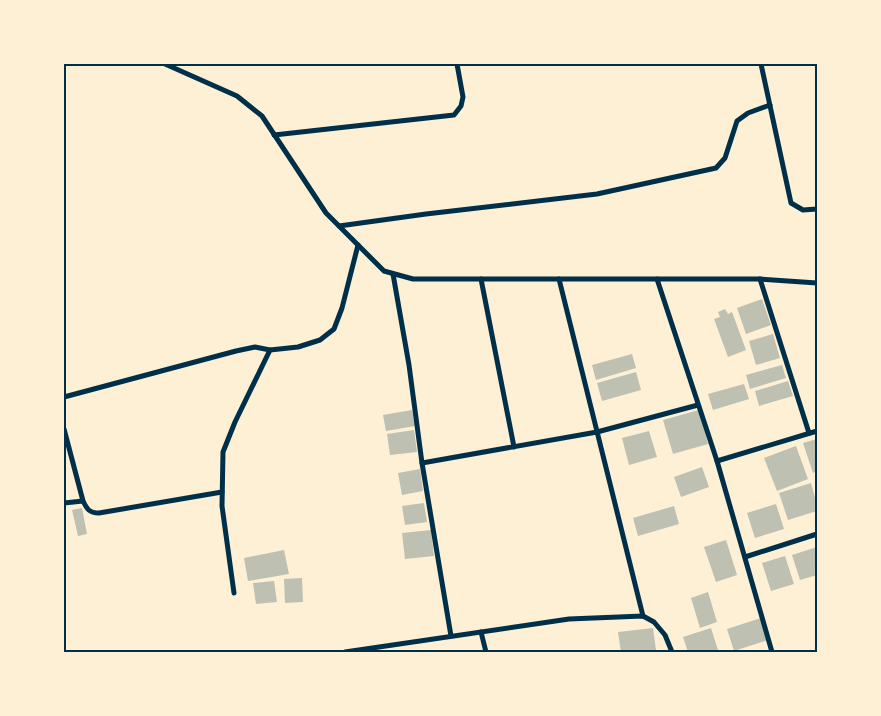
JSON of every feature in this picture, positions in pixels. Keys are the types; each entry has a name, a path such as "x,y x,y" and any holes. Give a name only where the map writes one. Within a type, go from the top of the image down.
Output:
{"street":[{"path":"165,64 237,96 262,116 326,213 384,272 413,279 760,278 817,282"},
{"path":"274,135 454,115 461,106 463,97 457,64"},
{"path":"761,64 791,203 803,210 817,209"},
{"path":"339,226 597,194 716,168 725,158 737,121 748,112 770,105"},
{"path":"64,397 236,351 255,347 270,350 298,347 320,340 334,330 342,308 358,245"},
{"path":"393,274 451,636"},
{"path":"760,278 809,433"},
{"path":"481,279 514,447"},
{"path":"559,279 643,616"},
{"path":"658,279 717,462 772,652"},
{"path":"234,593 222,506 223,452 270,350"},
{"path":"422,464 597,432 698,405"},
{"path":"64,428 83,501 92,513 222,492"},
{"path":"717,462 817,431"},
{"path":"64,503 83,501"},
{"path":"746,558 817,534"},
{"path":"345,652 569,619 643,616 654,622 665,635 672,652"},
{"path":"481,632 486,652"}],"building":[{"path":"762,299 771,325 746,334 737,308"},
{"path":"725,309 728,314 732,312 746,350 728,357 714,319 720,317 718,312"},
{"path":"773,334 780,358 756,365 749,341"},
{"path":"632,354 636,368 596,380 592,365"},
{"path":"782,365 786,378 750,389 746,375"},
{"path":"636,372 641,390 602,401 597,383"},
{"path":"788,381 793,396 759,406 755,391"},
{"path":"744,384 749,399 713,410 708,394"},
{"path":"412,410 415,426 386,431 383,415"},
{"path":"699,410 708,444 673,454 663,420"},
{"path":"414,430 417,452 390,455 387,434"},
{"path":"649,431 657,457 629,465 622,438"},
{"path":"817,439 817,471 813,473 803,443"},
{"path":"796,446 808,479 777,491 764,458"},
{"path":"702,467 709,487 681,497 674,477"},
{"path":"420,469 423,491 402,495 398,473"},
{"path":"811,483 817,511 788,520 779,493"},
{"path":"424,503 427,522 405,525 402,506"},
{"path":"776,504 784,529 755,538 747,513"},
{"path":"674,506 679,524 638,536 633,518"},
{"path":"82,508 87,534 78,536 72,510"},
{"path":"431,530 434,556 405,559 402,533"},
{"path":"726,540 737,575 716,582 704,547"},
{"path":"817,547 817,575 800,580 792,555"},
{"path":"284,550 289,574 248,581 244,558"},
{"path":"785,556 794,584 771,591 762,563"},
{"path":"302,578 303,602 285,603 284,579"},
{"path":"274,581 277,602 256,604 253,583"},
{"path":"708,592 717,622 700,628 691,598"},
{"path":"761,618 768,640 734,651 727,629"},
{"path":"653,628 656,650 621,652 618,632"},
{"path":"711,628 718,650 688,652 683,637"}]}
